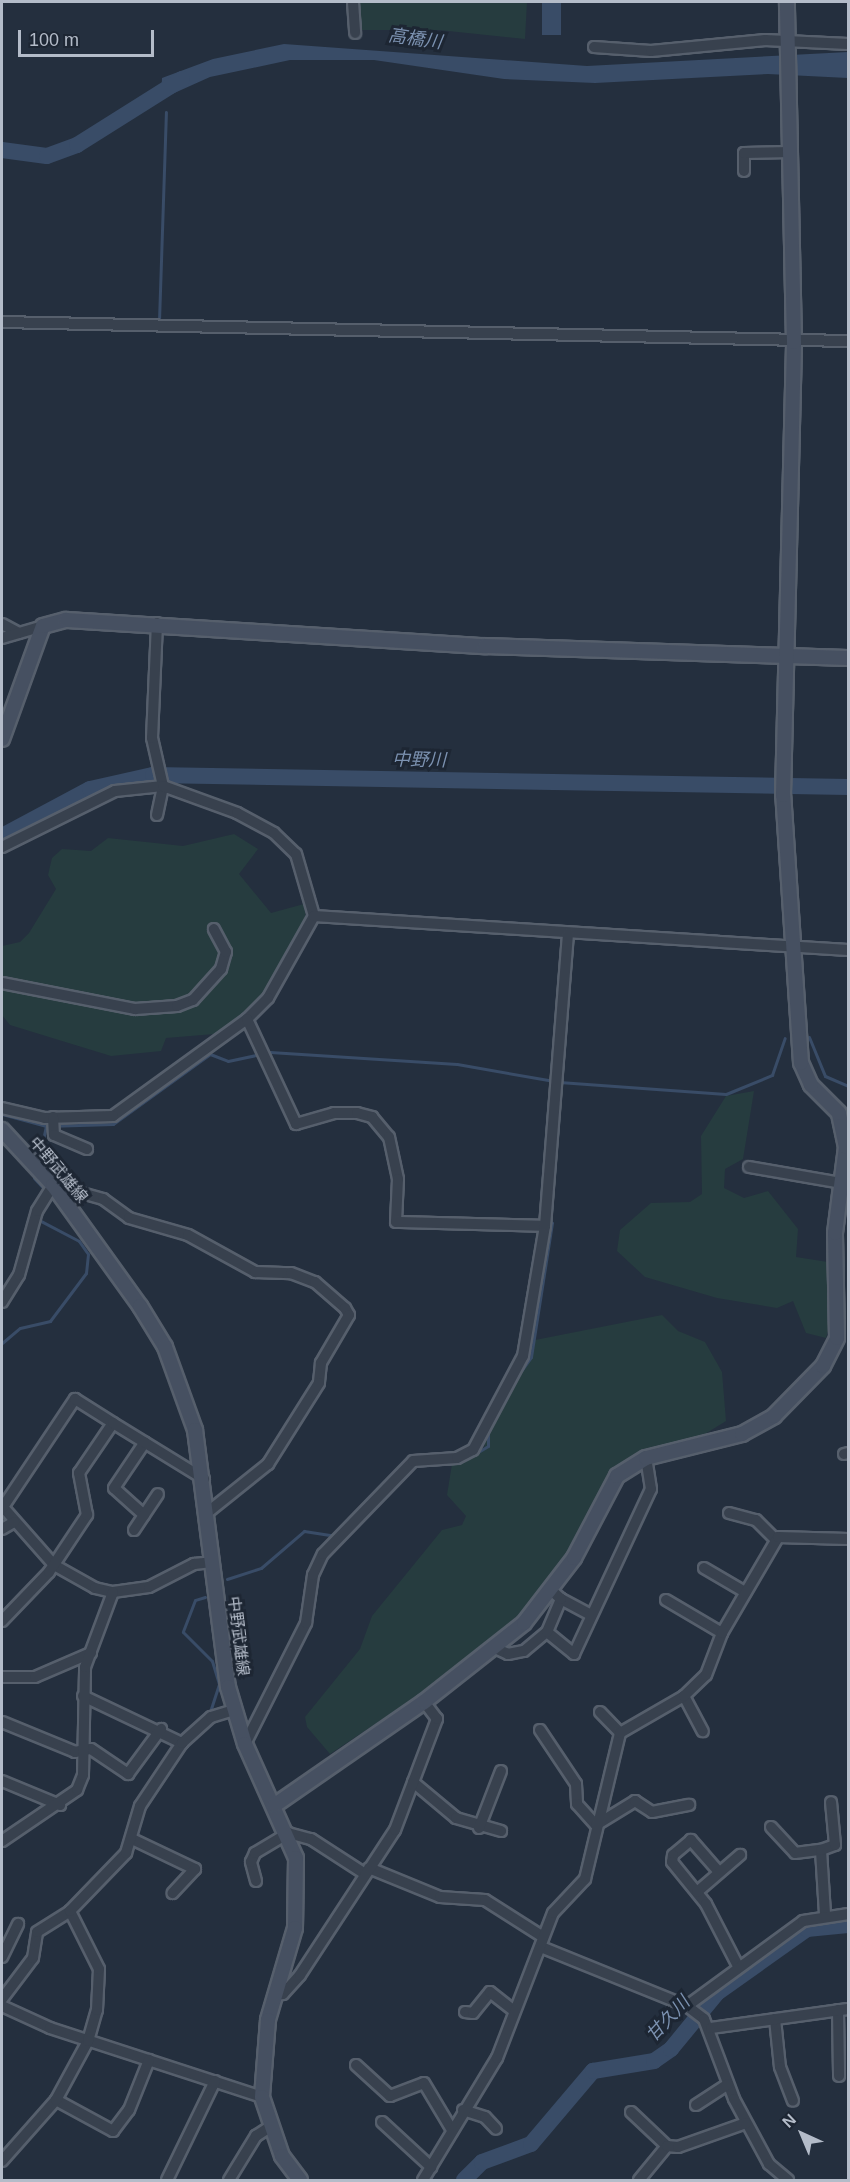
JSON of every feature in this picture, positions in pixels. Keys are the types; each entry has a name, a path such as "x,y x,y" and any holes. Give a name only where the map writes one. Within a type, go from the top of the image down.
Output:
{"street":[{"path":"353,2 355,33"},
{"path":"497,1649 508,1654 524,1651 547,1632 557,1595 617,1476 646,1458 742,1434 774,1416 824,1366 844,1316 835,1257 846,1147 844,1111 811,1085 801,1064 783,795 794,342 787,2"},
{"path":"594,48 651,51 787,44 849,44"},
{"path":"744,171 744,153 790,152"},
{"path":"2,322 794,342 849,341"},
{"path":"2,638 66,620 157,623 485,646 849,658"},
{"path":"157,623 152,738 163,786 157,815"},
{"path":"2,624 19,633"},
{"path":"2,739 43,626"},
{"path":"2,847 115,792 163,786 237,813 274,833 296,854 314,916 268,998 247,1019 113,1116 53,1123 2,1108"},
{"path":"314,916 792,950 849,950"},
{"path":"2,983 135,1009 177,1006 193,1000 221,969 226,952 214,929"},
{"path":"244,1744 306,1623 313,1575 323,1554 410,1465 457,1458 480,1439 488,1413 523,1356 545,1226 568,933"},
{"path":"247,1019 296,1124 334,1113 357,1113 372,1117 389,1137 398,1179 396,1222 545,1226"},
{"path":"53,1123 54,1135 87,1149"},
{"name":"中野武雄線","path":"2,1130 53,1185 165,1347 190,1414 204,1479 212,1562 234,1710 244,1744 288,1833 300,1889 295,1928 275,1995 262,2052 262,2097 270,2127 300,2181"},
{"path":"749,1167 842,1183"},
{"path":"3,1297 28,1254 37,1211 53,1185 103,1199 129,1218 188,1235 255,1272 291,1273 315,1282 349,1315 321,1363 320,1383 268,1464 208,1512"},
{"path":"204,1479 75,1399 2,1506 54,1565 113,1592 149,1587 194,1564 212,1562"},
{"path":"2,1621 54,1565 87,1515 79,1473 113,1422"},
{"path":"144,1515 114,1488 145,1442"},
{"path":"547,1632 574,1654 651,1489 646,1458"},
{"path":"134,1530 158,1494"},
{"path":"729,1513 756,1520 776,1540"},
{"path":"2,1529 14,1522"},
{"path":"423,2181 463,2110 497,2058 553,1913 585,1879 596,1825 620,1733 684,1696 706,1675 722,1633 776,1540 789,1534 849,1539"},
{"path":"705,1568 745,1592"},
{"path":"2,1841 60,1805 83,1775 83,1696 91,1653 113,1592"},
{"path":"557,1595 591,1615"},
{"path":"275,1805 497,1649 557,1595"},
{"path":"666,1600 722,1633"},
{"path":"2,1677 35,1677 91,1653"},
{"path":"83,1696 160,1729 182,1743"},
{"path":"684,1696 703,1731"},
{"path":"275,1995 283,1994 300,1975 395,1830 436,1719 424,1702"},
{"path":"2,1999 33,1958 37,1932 70,1911 118,1865 132,1839 140,1806 182,1743 211,1718 234,1710"},
{"path":"600,1712 620,1733"},
{"path":"2,1722 82,1751 91,1749 129,1774 160,1729"},
{"path":"540,1730 576,1784 577,1804 596,1825"},
{"path":"479,1828 501,1772"},
{"path":"2,1781 60,1805"},
{"path":"413,1782 456,1818 479,1828 501,1831"},
{"path":"596,1825 635,1800 652,1812 689,1805"},
{"path":"771,1827 795,1853 821,1850 835,1845 836,1829 831,1802"},
{"path":"836,1829 849,1828"},
{"path":"256,1881 251,1862 255,1853 288,1833 311,1839 367,1871 440,1897 485,1900 542,1942 690,2008 708,2024 728,2084 769,2164 788,2181"},
{"path":"132,1839 195,1869 173,1893"},
{"path":"719,1872 691,1840 673,1855 672,1862 698,1892 738,1966"},
{"path":"821,1850 825,1914"},
{"path":"698,1892 740,1855"},
{"path":"2,2161 56,2100 88,2041 97,2010 99,1969 70,1911"},
{"path":"690,2008 738,1966 803,1920 825,1914 849,1914"},
{"path":"2,1957 18,1924"},
{"path":"465,2012 473,2013 490,1992 514,2011"},
{"path":"2,2006 88,2041 262,2097"},
{"path":"708,2024 775,2019 843,2009 839,2076"},
{"path":"775,2019 780,2067 793,2101"},
{"path":"56,2100 113,2131 129,2110 149,2060"},
{"path":"357,2065 390,2096 424,2083 452,2130"},
{"path":"167,2181 215,2081"},
{"path":"696,2105 728,2084"},
{"path":"463,2110 484,2117 496,2129"},
{"path":"631,2112 667,2146 678,2147 746,2123"},
{"path":"382,2122 431,2167"},
{"path":"229,2181 256,2136 270,2127"},
{"path":"639,2181 667,2146"}],"green space":[{"path":"357,2 527,2 525,39 439,30 358,30"},
{"path":"234,834 258,849 239,874 271,913 304,904 306,920 262,999 215,1034 166,1038 161,1051 111,1056 10,1025 2,1015 2,946 20,942 29,933 56,889 48,875 52,858 62,849 91,851 108,838 183,846"},
{"path":"754,1091 743,1159 725,1169 724,1188 744,1198 768,1191 798,1229 796,1257 828,1262 833,1315 826,1338 806,1333 793,1301 777,1308 717,1298 645,1277 617,1251 620,1230 651,1203 690,1202 702,1194 701,1136 726,1096"},
{"path":"662,1315 678,1331 705,1342 722,1372 726,1421 705,1434 643,1451 614,1467 554,1576 524,1613 465,1664 330,1754 307,1727 305,1717 360,1649 372,1616 442,1530 462,1525 466,1516 447,1495 452,1464 484,1449 488,1420 535,1340"}],"water":[{"path":"542,2 561,2 561,35 542,35"},
{"path":"284,44 587,66 848,52 848,78 768,74 595,83 504,79 374,60 290,60 210,77 161,99 162,78 213,59"}],"waterway":[{"name":"高橋川","path":"2,150 47,156 77,145 182,79"},
{"path":"159,321 166,112"},
{"name":"中野川","path":"2,836 90,789 153,775 848,787"},
{"path":"809,1037 825,1076 848,1086"},
{"path":"559,1082 726,1094 772,1075 785,1038"},
{"path":"2,1114 46,1126 113,1124 210,1054 228,1061 270,1052 457,1064 553,1081"},
{"path":"40,1154 46,1126"},
{"path":"34,1178 45,1190"},
{"path":"2,1343 20,1328 50,1321 86,1273 88,1254 79,1241 39,1220"},
{"path":"518,1375 531,1357 552,1223"},
{"path":"473,1455 488,1446 488,1433"},
{"path":"227,1579 261,1568 304,1531 335,1536"},
{"path":"205,1597 195,1600 183,1632 212,1661 219,1684 209,1714"},
{"name":"甘久川","path":"464,2180 482,2162 531,2144 593,2071 654,2061 671,2049 717,1993 807,1929 848,1925"}]}
